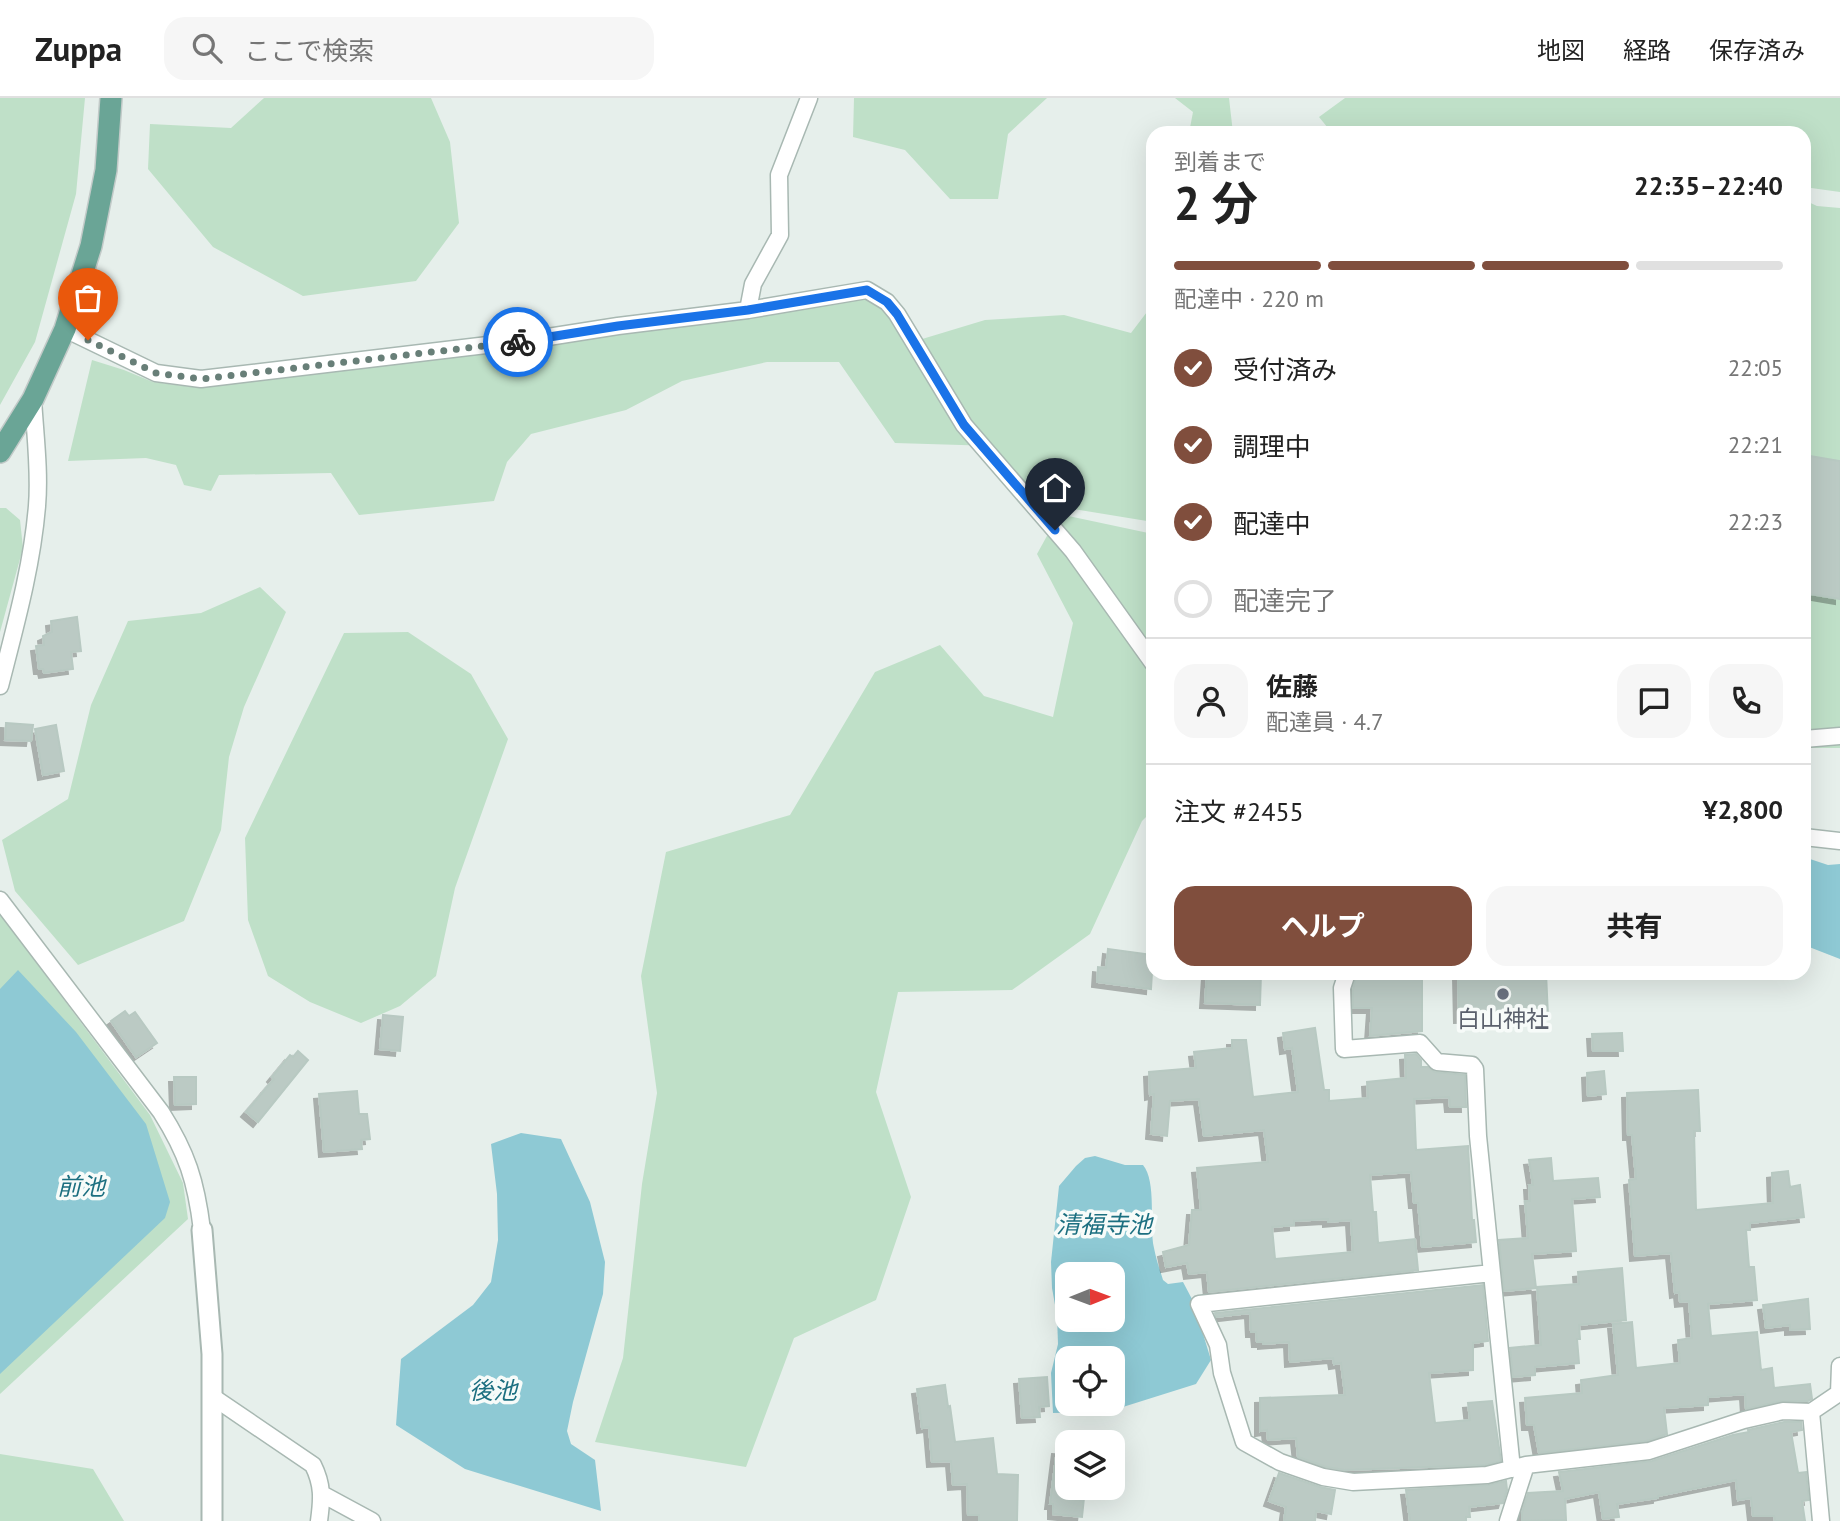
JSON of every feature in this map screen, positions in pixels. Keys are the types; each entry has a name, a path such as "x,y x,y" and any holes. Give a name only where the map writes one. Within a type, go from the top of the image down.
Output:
{"main road":[{"path":"0,452 33,399 65,329 91,246 104,183 111,98"}],"street":[{"path":"748,310 753,284 780,235 779,175 809,98"},
{"path":"65,329 156,373 201,379 529,340 748,310 867,290 887,302 897,314 964,425 1073,551 1146,653"},
{"path":"0,686 23,588 37,504 33,399"},
{"path":"1811,739 1840,736"},
{"path":"1811,838 1840,841"},
{"path":"0,900 160,1112 189,1163 198,1195 210,1317 213,1397 212,1521"},
{"path":"1345,980 1342,988 1344,1049 1420,1044 1437,1062 1472,1066 1475,1069 1478,1136 1492,1273 1519,1467 1508,1521"},
{"path":"1492,1273 1199,1304 1218,1345 1222,1373 1244,1442 1280,1462 1323,1477 1353,1482 1487,1475 1519,1467 1649,1451 1744,1420 1783,1411 1811,1412 1839,1393 1840,1366"},
{"path":"213,1397 313,1465 320,1478 323,1494 319,1521"},
{"path":"1811,1412 1821,1521"},
{"path":"323,1494 372,1521"}],"green space":[{"path":"0,98 85,98 76,194 35,342 0,405"},
{"path":"264,98 431,98 450,142 459,223 416,281 303,296 213,247 148,169 150,124 231,128"},
{"path":"854,98 1047,98 1008,134 998,199 950,199 905,150 853,137"},
{"path":"1175,98 1229,98 1232,126 1190,126 1193,112"},
{"path":"1345,98 1840,98 1840,192 1811,188 1811,126 1326,126 1319,117"},
{"path":"1811,203 1840,208 1840,748 1811,748"},
{"path":"865,296 883,306 909,343 985,320 1064,315 1131,333 1146,313 1146,521 1043,504 994,446 895,443 839,362 767,362 682,381 626,410 531,434 507,462 494,501 359,515 331,473 219,475 211,491 184,485 176,465 146,458 68,461 92,360 153,382 192,387 564,340"},
{"path":"0,508 6,508 20,520 23,548 0,632"},
{"path":"1059,514 1146,533 1146,817 1090,934 1012,990 898,992 876,1092 911,1197 876,1300 794,1338 746,1467 595,1442 623,1358 642,1184 657,1093 641,976 666,852 790,815 875,672 940,645 984,696 1053,717 1073,623 1037,554"},
{"path":"260,587 286,612 244,707 229,757 221,830 184,921 78,965 15,891 2,840 68,799 91,705 128,621 201,613"},
{"path":"408,632 471,674 508,739 455,888 436,976 400,1006 361,1023 310,1002 268,976 248,920 245,838 344,633"},
{"name":"前池","path":"0,914 150,1115 183,1183 188,1219 0,1394"},
{"path":"0,1454 93,1469 124,1521 0,1521"}],"water":[{"path":"1811,859 1828,865 1840,864 1840,959 1811,948"},
{"name":"前池","path":"18,970 76,1032 146,1124 170,1202 165,1218 0,1374 0,989"},
{"name":"後池","path":"521,1133 561,1139 590,1202 605,1262 603,1294 567,1431 571,1444 595,1460 601,1511 465,1469 396,1425 401,1359 473,1305 491,1282 498,1240 497,1194 491,1144"},
{"name":"清福寺池","path":"1095,1156 1125,1165 1143,1165 1150,1182 1153,1239 1163,1280 1168,1284 1183,1282 1193,1301 1211,1360 1196,1384 1125,1406 1125,1346 1058,1346 1058,1332 1125,1332 1125,1262 1055,1262 1055,1305 1051,1262 1059,1186 1085,1158"},
{"name":"清福寺池","path":"1055,1356 1055,1413 1053,1413 1051,1373"}],"building":[{"path":"1811,456 1840,461 1840,599 1811,594"},
{"path":"77,617 81,651 71,652 73,669 44,673 43,669 39,669 36,646 44,645 43,636 52,632 51,621"},
{"path":"6,723 33,725 31,741 5,740"},
{"path":"56,725 64,771 43,775 35,729"},
{"path":"1108,949 1146,954 1146,980 1152,980 1151,989 1097,982 1098,967 1106,968"},
{"path":"1207,980 1261,980 1260,1005 1205,1003"},
{"path":"1355,980 1422,980 1422,1031 1370,1036 1372,1008 1353,1008"},
{"name":"白山神社","path":"1458,980 1546,980 1548,1016 1459,1018"},
{"path":"125,1011 129,1016 135,1012 157,1043 136,1057 111,1021"},
{"path":"383,1015 403,1017 400,1051 380,1049"},
{"path":"1315,1028 1324,1090 1329,1090 1329,1101 1368,1098 1367,1082 1406,1078 1405,1055 1416,1054 1421,1060 1421,1067 1428,1067 1435,1072 1465,1075 1466,1107 1450,1107 1449,1097 1414,1099 1416,1150 1468,1146 1472,1220 1476,1242 1422,1247 1418,1203 1414,1203 1411,1172 1370,1175 1378,1243 1415,1239 1418,1270 1209,1292 1207,1272 1189,1274 1187,1263 1166,1267 1163,1252 1189,1245 1192,1210 1201,1210 1197,1168 1268,1162 1264,1130 1204,1136 1199,1099 1170,1101 1167,1136 1151,1134 1154,1094 1150,1095 1149,1072 1196,1068 1194,1052 1232,1048 1232,1040 1246,1040 1253,1097 1298,1092 1292,1048 1285,1049 1283,1033","holes":["1328,1219 1328,1222 1351,1220 1353,1252 1275,1259 1272,1227 1294,1225 1294,1221"]},
{"path":"1622,1033 1623,1051 1593,1051 1592,1034"},
{"path":"298,1051 308,1060 258,1122 246,1112 290,1055 293,1057"},
{"path":"1604,1071 1606,1094 1588,1096 1587,1073"},
{"path":"174,1077 196,1077 196,1104 175,1105"},
{"path":"1698,1090 1700,1131 1694,1131 1696,1210 1773,1203 1772,1173 1788,1171 1790,1187 1800,1185 1804,1217 1750,1223 1750,1230 1746,1230 1749,1267 1754,1267 1757,1300 1708,1304 1711,1336 1757,1332 1761,1370 1772,1368 1774,1388 1810,1384 1812,1399 1781,1401 1746,1409 1745,1394 1708,1397 1708,1405 1664,1408 1667,1434 1647,1441 1539,1453 1534,1425 1527,1425 1525,1398 1582,1393 1581,1380 1618,1375 1613,1324 1632,1322 1636,1368 1680,1363 1678,1340 1692,1338 1689,1301 1680,1302 1679,1292 1675,1293 1671,1253 1635,1256 1629,1180 1636,1179 1632,1135 1628,1135 1627,1093"},
{"path":"357,1091 359,1114 367,1114 370,1139 361,1140 362,1149 324,1152 319,1094"},
{"path":"1551,1158 1553,1181 1598,1178 1600,1197 1572,1199 1576,1251 1532,1254 1536,1288 1504,1291 1499,1240 1528,1238 1525,1201 1530,1201 1529,1185 1533,1185 1529,1160"},
{"path":"1622,1268 1626,1320 1579,1325 1579,1363 1535,1367 1535,1375 1513,1377 1510,1348 1541,1345 1537,1287 1579,1284 1578,1272"},
{"path":"1483,1285 1488,1341 1473,1343 1473,1370 1429,1373 1435,1423 1470,1420 1468,1403 1492,1401 1501,1461 1485,1465 1344,1470 1298,1457 1296,1438 1268,1440 1267,1430 1260,1431 1260,1398 1345,1395 1341,1363 1334,1364 1333,1358 1290,1362 1289,1342 1257,1342 1256,1332 1251,1332 1250,1313 1216,1317 1215,1313"},
{"path":"1808,1299 1810,1329 1790,1330 1790,1325 1766,1328 1763,1305"},
{"path":"1047,1377 1049,1406 1039,1407 1040,1417 1022,1418 1019,1379"},
{"path":"945,1385 955,1442 993,1438 997,1474 1018,1475 1017,1521 979,1521 979,1515 968,1515 967,1484 953,1485 951,1461 932,1462 929,1427 922,1428 917,1389"},
{"path":"1784,1422 1801,1422 1802,1430 1791,1432 1798,1473 1806,1472 1809,1500 1802,1501 1805,1521 1775,1521 1774,1516 1753,1516 1751,1498 1738,1500 1736,1480 1658,1498 1617,1504 1619,1517 1603,1519 1599,1492 1565,1499 1566,1520 1522,1521 1528,1493 1563,1491 1559,1472 1652,1461 1749,1432 1748,1430"},
{"path":"1055,1465 1055,1500 1084,1500 1082,1517 1053,1514 1053,1504 1050,1504"},
{"path":"1279,1473 1335,1490 1331,1514 1316,1511 1315,1521 1284,1521 1286,1507 1269,1501"},
{"path":"1506,1481 1507,1490 1503,1503 1469,1507 1470,1517 1466,1517 1466,1521 1410,1521 1406,1490 1488,1485"}],"way so far":[{"path":"88,340 156,373 201,379 518,342"}],"place":[{"name":"白山神社","path":"1503,994"}],"route":[{"path":"518,342 581,331 748,310 867,290 887,302 897,314 964,425 1055,530"}]}
